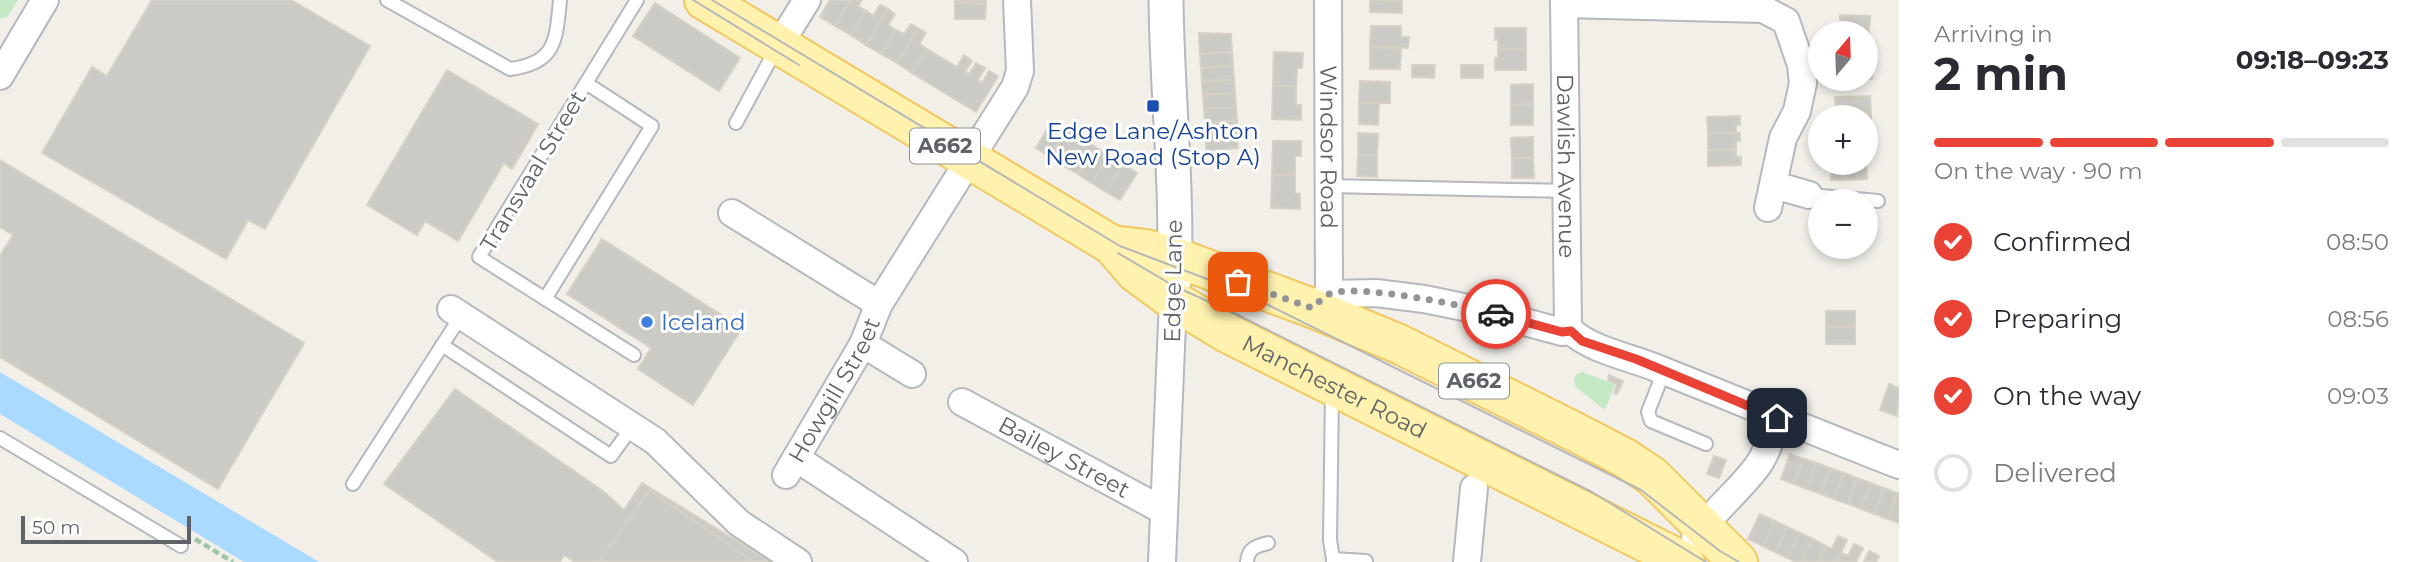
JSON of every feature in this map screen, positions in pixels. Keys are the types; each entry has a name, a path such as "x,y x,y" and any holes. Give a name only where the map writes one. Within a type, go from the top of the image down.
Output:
{"main road":[{"name":"A662","path":"704,0 1112,245 1146,249 1320,301 1625,458 1663,485 1738,562"},
{"name":"Manchester Road","path":"1112,245 1135,272 1173,300 1227,333 1683,561"}],"street":[{"path":"4,59 45,0"},
{"path":"779,44 807,0"},
{"name":"Howgill Street","path":"954,562 791,467 863,344 878,304 1015,87 1020,71 1017,0"},
{"name":"Edge Lane","path":"1162,562 1175,257 1166,0"},
{"name":"Windsor Road","path":"1320,301 1328,255 1328,0"},
{"path":"1564,2 1763,9 1786,21 1801,65 1803,83 1797,111 1783,138 1771,197 1808,195"},
{"name":"Dawlish Avenue","path":"1564,2 1568,325 1571,331"},
{"path":"732,213 878,304"},
{"path":"1320,301 1376,293 1424,299 1489,312 1562,332 1571,331 1582,341 1899,465"},
{"path":"456,312 655,441 739,523 798,562"},
{"path":"863,344 912,374"},
{"name":"Bailey Street","path":"962,402 1164,511"},
{"path":"1683,561 1702,526 1758,466 1777,418"},
{"path":"1467,562 1474,488"}],"lane":[{"path":"387,0 510,69 531,67 549,53 557,29 560,0"},
{"name":"Transvaal Street","path":"634,355 479,257 637,0"},
{"path":"736,122 779,44"},
{"path":"545,299 652,126 586,83"},
{"path":"1328,186 1566,191"},
{"path":"353,484 442,345 456,312"},
{"path":"442,345 611,456 632,427"},
{"path":"1664,371 1648,412 1651,421 1706,444"},
{"path":"1332,385 1330,541 1333,561 1366,562"},
{"path":"0,438 181,546"},
{"path":"1247,562 1247,554 1253,547 1268,543"}],"green space":[{"path":"0,0 18,0 8,16 0,19"},
{"path":"1582,372 1615,384 1605,410 1575,386 1574,378"}],"water":[{"path":"0,372 319,562 244,562 0,414"}],"building":[{"path":"152,0 291,0 370,46 265,229 248,220 226,259 42,153 92,67 107,76"},
{"path":"830,0 851,0 835,26 820,17"},
{"path":"851,0 862,0 858,6 866,11 851,35 835,26"},
{"path":"955,0 986,0 986,4 955,3"},
{"path":"1370,0 1402,1 1402,13 1370,12"},
{"path":"655,3 740,58 719,91 633,36"},
{"path":"955,3 986,4 985,19 955,19"},
{"path":"880,5 888,9 866,45 851,35 866,11 873,16"},
{"path":"888,9 895,14 888,25 896,30 881,54 866,45"},
{"path":"1840,15 1870,16 1870,21 1840,21"},
{"path":"911,24 918,28 897,63 881,54 896,30 904,34"},
{"path":"1371,26 1401,26 1401,37 1409,37 1408,48 1370,47"},
{"path":"918,28 926,33 919,44 927,49 912,73 897,63"},
{"path":"1495,28 1526,28 1526,49 1498,49"},
{"path":"1199,33 1231,34 1232,52 1200,54"},
{"path":"1370,47 1401,48 1400,69 1370,69"},
{"path":"927,49 957,67 964,55 972,61 965,72 969,74 976,63 985,68 978,80 982,83 989,71 998,76 976,112 912,73"},
{"path":"1498,49 1526,49 1526,70 1495,70"},
{"path":"1232,52 1233,66 1201,68 1200,54"},
{"path":"1274,52 1303,53 1302,68 1297,68 1296,86 1273,86"},
{"path":"1412,65 1435,65 1434,78 1412,77"},
{"path":"1461,65 1483,65 1483,78 1461,78"},
{"path":"1233,66 1234,80 1202,81 1201,68"},
{"path":"447,70 538,124 512,169 504,163 458,241 425,221 417,235 367,205"},
{"path":"1234,80 1235,93 1203,95 1202,81"},
{"path":"1360,81 1390,82 1390,103 1359,103"},
{"path":"1533,84 1533,104 1511,105 1511,85"},
{"path":"1273,86 1296,86 1296,105 1301,105 1301,120 1272,119"},
{"path":"1235,93 1236,107 1204,109 1203,95"},
{"path":"1870,96 1871,105 1835,105 1835,97"},
{"path":"1359,103 1379,103 1378,125 1359,124"},
{"path":"1533,104 1533,125 1511,125 1511,105"},
{"path":"1236,107 1237,121 1205,123 1204,109"},
{"path":"1740,116 1736,133 1708,133 1707,117"},
{"path":"1052,121 1067,129 1050,157 1036,148"},
{"path":"1237,121 1237,135 1206,137 1205,123"},
{"path":"1067,129 1081,138 1064,166 1050,157"},
{"path":"1358,133 1378,134 1377,155 1358,155"},
{"path":"1708,133 1740,133 1740,141 1736,141 1736,149 1708,150"},
{"path":"1237,135 1238,148 1206,151 1206,137"},
{"path":"1533,137 1533,158 1512,158 1511,138"},
{"path":"1081,138 1095,147 1078,174 1064,166"},
{"path":"1273,141 1301,141 1301,156 1295,156 1295,175 1272,175"},
{"path":"1095,147 1109,156 1092,183 1078,174"},
{"path":"1736,149 1736,157 1741,157 1741,165 1708,166 1708,150"},
{"path":"1358,155 1377,155 1377,177 1357,176"},
{"path":"1109,156 1123,164 1106,192 1092,183"},
{"path":"1512,158 1533,158 1534,178 1512,178"},
{"path":"0,160 304,343 218,489 0,357 0,256 13,235 0,227"},
{"path":"1123,164 1137,173 1120,200 1106,192"},
{"path":"1272,175 1295,175 1295,193 1300,194 1300,209 1271,208"},
{"path":"1831,175 1867,175 1867,179 1831,180"},
{"path":"602,239 742,328 693,405 638,369 651,348 567,294"},
{"path":"1826,311 1855,311 1855,327 1826,327"},
{"path":"1826,327 1855,327 1855,344 1826,344"},
{"path":"1609,375 1623,381 1617,394 1614,393 1617,384 1608,380"},
{"path":"1889,384 1899,388 1897,416 1880,410"},
{"path":"455,389 603,491 624,510 642,483 771,562 575,562 564,555 560,562 498,562 384,484"},
{"path":"1790,454 1804,459 1794,484 1781,479"},
{"path":"1714,456 1726,460 1719,478 1707,474"},
{"path":"1804,459 1817,463 1807,489 1794,484"},
{"path":"1817,463 1830,468 1821,494 1807,489"},
{"path":"1830,468 1844,473 1834,499 1821,494"},
{"path":"1844,473 1857,478 1848,504 1834,499"},
{"path":"1857,478 1871,483 1861,509 1848,504"},
{"path":"1871,483 1884,488 1874,514 1861,509"},
{"path":"1884,488 1897,493 1888,519 1874,514"},
{"path":"649,490 754,562 599,562"},
{"path":"1899,493 1899,523 1888,519"},
{"path":"1760,514 1775,521 1763,546 1748,539"},
{"path":"1775,521 1787,527 1775,552 1763,546"},
{"path":"1787,527 1800,533 1788,558 1775,552"},
{"path":"1800,533 1813,539 1802,562 1795,562 1788,558"},
{"path":"1838,536 1847,540 1837,562 1818,562 1826,546 1832,549"},
{"path":"1813,539 1826,546 1818,562 1802,562"},
{"path":"1854,544 1863,548 1856,562 1837,562 1841,553 1848,556"},
{"path":"1869,551 1879,556 1876,562 1864,562"}],"tram line":[{"path":"693,0 799,65"},
{"path":"712,0 1120,246 1244,293 1641,490 1720,551 1739,562"},
{"path":"1118,253 1174,286 1238,315 1592,492 1706,562"}],"way so far":[{"path":"1238,282 1312,308 1329,294 1351,292 1424,299 1496,314"}],"place":[{"name":"Edge Lane/Ashton New Road (Stop A)","path":"1153,106"},
{"name":"Iceland","path":"647,322"}],"route":[{"path":"1496,314 1562,332 1571,331 1582,341 1636,359 1777,418"}]}
